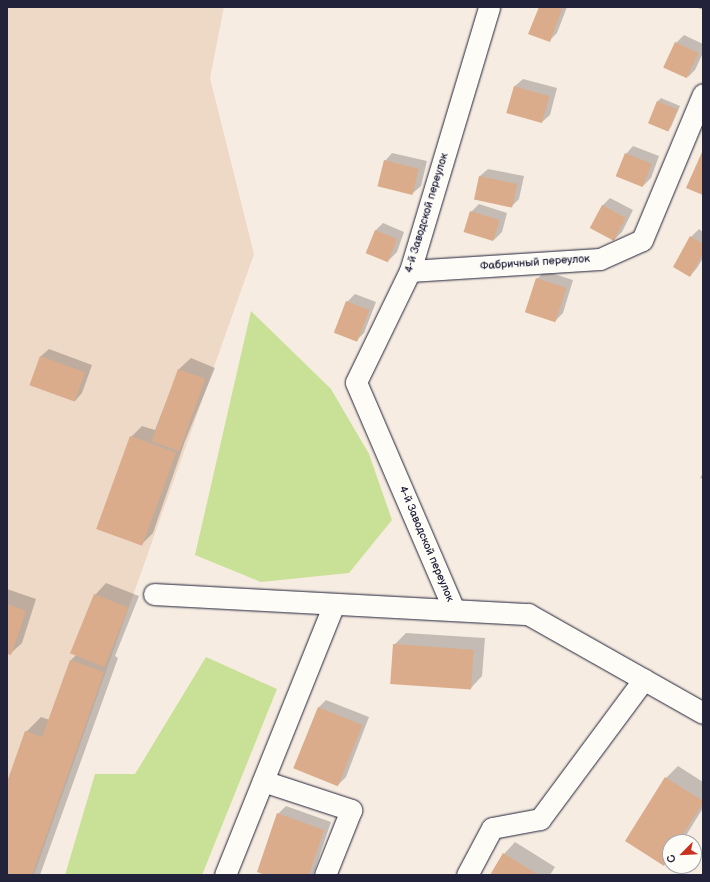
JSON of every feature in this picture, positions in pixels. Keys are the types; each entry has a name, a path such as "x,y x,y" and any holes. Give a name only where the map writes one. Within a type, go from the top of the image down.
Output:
{"street":[{"name":"4-й Заводской переулок","path":"454,610 356,382 410,271 489,7"},
{"name":"Фабричный переулок","path":"410,271 600,259 642,240 703,94"},
{"path":"154,594 528,614 703,713"},
{"path":"225,875 334,604"},
{"path":"467,875 492,828 540,819 644,679"},
{"path":"263,781 351,810 325,875"}],"shaded area":[{"path":"7,7 224,7 210,78 254,254 34,875 7,875"}],"green space":[{"path":"251,311 331,389 369,454 392,520 349,573 261,582 195,555"},
{"path":"206,657 277,689 202,875 65,875 95,774 135,774"}],"building":[{"path":"539,7 556,7 562,9 550,42 528,34"},
{"path":"675,42 699,53 687,78 663,67"},
{"path":"514,86 550,96 542,123 506,113"},
{"path":"657,101 677,109 668,131 648,123"},
{"path":"703,152 703,195 686,188"},
{"path":"625,153 652,164 643,187 616,176"},
{"path":"384,160 419,169 412,195 377,186"},
{"path":"479,176 517,184 512,208 474,199"},
{"path":"602,205 626,218 614,241 590,228"},
{"path":"470,211 500,220 493,241 464,232"},
{"path":"375,230 397,239 388,262 366,253"},
{"path":"690,236 703,244 703,254 690,277 673,267"},
{"path":"536,278 566,288 555,322 525,312"},
{"path":"346,301 369,310 357,342 334,333"},
{"path":"40,356 85,372 75,402 29,385"},
{"path":"178,369 205,379 179,451 152,441"},
{"path":"130,436 176,453 142,546 96,529"},
{"path":"94,594 128,608 104,667 70,653"},
{"path":"7,604 26,611 11,655 7,654"},
{"path":"393,644 474,650 471,690 390,684"},
{"path":"70,660 104,672 32,875 7,875 7,782 25,731 42,737"},
{"path":"318,707 363,725 338,786 293,768"},
{"path":"665,777 703,801 683,834 662,834 662,865 625,841"},
{"path":"277,813 324,830 309,875 265,875 257,872"},
{"path":"503,853 539,875 490,875"}]}
